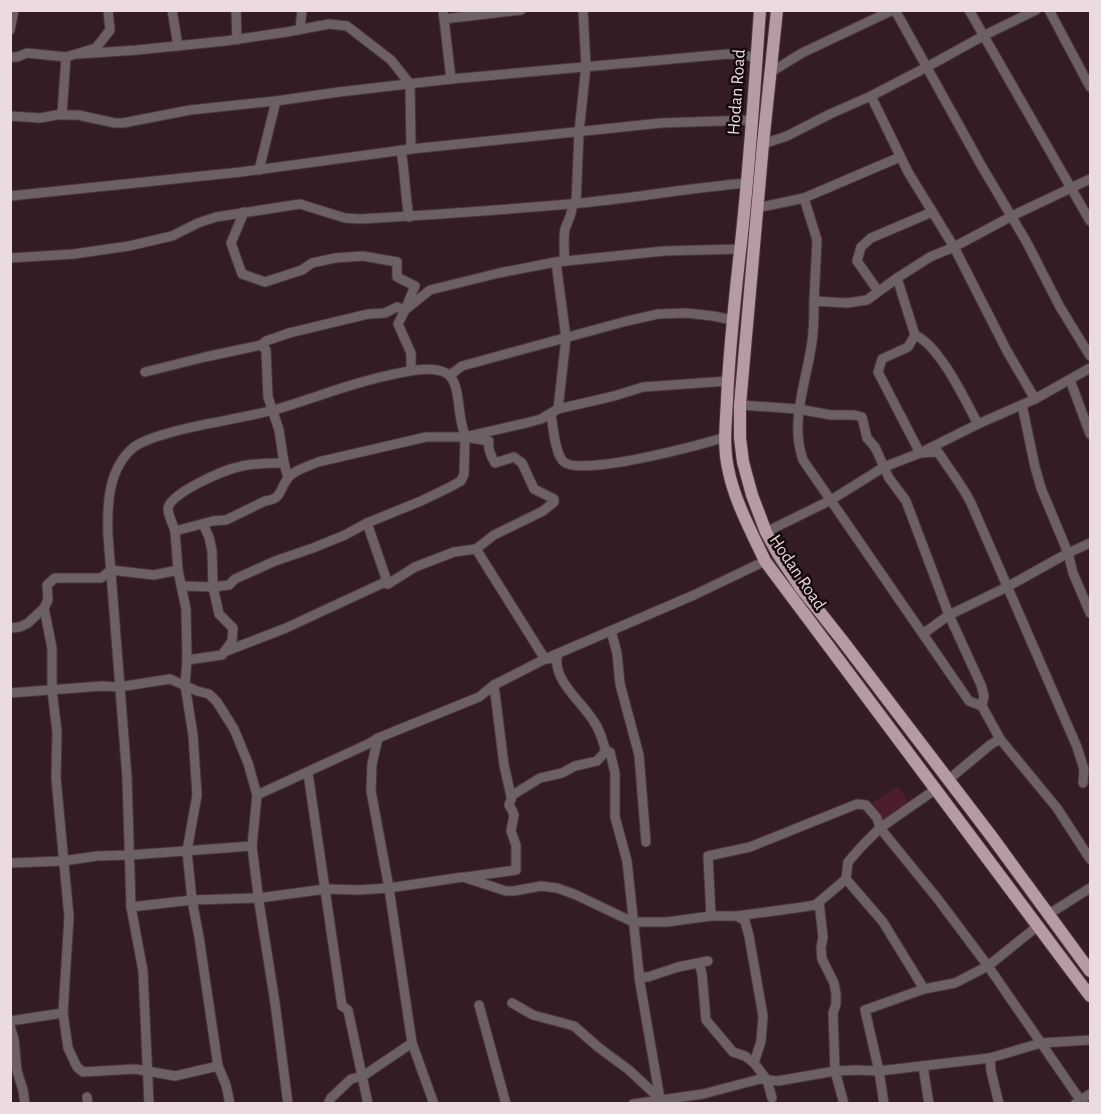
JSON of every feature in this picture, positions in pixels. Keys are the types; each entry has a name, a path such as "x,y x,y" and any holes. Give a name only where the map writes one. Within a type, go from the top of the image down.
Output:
{"main road":[{"name":"Hodan Road","path":"760,10 747,183 728,381 725,437 732,485 740,508 765,561 1090,996"},
{"name":"Hodan Road","path":"777,10 740,405 743,462 752,495 777,554 800,587 1090,971"}],"street":[{"path":"10,30 15,10"},
{"path":"10,57 27,53 66,57 96,48 110,30 108,10"},
{"path":"172,10 178,46"},
{"path":"236,10 237,40"},
{"path":"300,29 302,10"},
{"path":"451,79 443,15 521,10"},
{"path":"583,10 586,66 574,204 564,233 560,261 566,338 555,412 558,450 565,464 591,466 665,454 725,437"},
{"path":"771,72 802,53 894,10 1012,216 1060,307 1090,356"},
{"path":"969,10 1090,221"},
{"path":"763,144 787,136 871,96 1036,10"},
{"path":"1049,10 1090,87"},
{"path":"78,54 237,40 328,24 346,26 391,60 410,84 405,176 409,217"},
{"path":"10,116 39,117 62,114 123,123 190,110 451,79 728,54 757,57"},
{"path":"62,114 66,57"},
{"path":"871,96 900,157 954,247 1007,351 1035,399"},
{"path":"259,170 276,101"},
{"path":"10,196 259,170 406,149 661,123 752,120"},
{"path":"757,208 804,198 900,157"},
{"path":"814,301 848,303 867,300 930,257 1090,179"},
{"path":"10,258 74,254 129,246 172,236 216,217 300,204 345,218 409,217 574,204 747,183"},
{"path":"804,198 817,240 812,345 798,409 798,447 803,460 969,701 982,706"},
{"path":"244,212 231,243 242,274 265,282 335,258 363,256 397,262 397,277 415,286 398,324 411,353 411,370"},
{"path":"878,291 857,261 861,247 871,238 932,212"},
{"path":"405,310 430,290 560,261 663,250 741,249"},
{"path":"897,278 915,335 921,338 938,356 948,370 978,424"},
{"path":"145,372 261,345 289,333 385,312 396,307 405,310"},
{"path":"450,375 462,366 658,314 713,316 733,320"},
{"path":"915,335 908,346 882,358 878,372 920,453"},
{"path":"261,345 266,350 268,397 279,430 288,478"},
{"path":"766,532 831,500 884,467 920,453 1035,399 1090,368"},
{"path":"149,1104 143,971 131,907 127,777 107,511 117,470 126,455 136,446 151,438 272,411 336,390 411,370 429,369 443,371 450,375 458,399 465,436 464,474 460,481 450,488 313,549 275,561 236,579 229,585 180,586"},
{"path":"1070,380 1090,434"},
{"path":"175,531 226,520 266,501 271,501 279,496 288,478 318,462 426,437 465,436 541,419 555,412 643,387 728,381"},
{"path":"740,405 862,417 867,438 875,447 890,478 906,501 949,615 981,685 984,696 982,706 1000,739 1057,808 1090,860"},
{"path":"1022,405 1041,488 1090,613"},
{"path":"187,660 222,655 224,652 286,628 383,582 388,584 415,567 454,552 476,549 494,535 549,508 554,498 534,489 522,463 514,457 495,463 490,454 489,441 465,436"},
{"path":"920,453 938,452 959,482 977,515 1077,747 1084,769 1083,783"},
{"path":"230,1104 226,1085 218,1066 192,900 187,851 197,795 193,735 185,685 186,609 180,586 175,531 168,508 177,495 236,467 284,463"},
{"path":"367,523 388,584"},
{"path":"203,524 212,551 213,587 219,614 233,628 232,641 224,652"},
{"path":"924,633 949,615 1090,543"},
{"path":"476,549 546,659"},
{"path":"257,795 378,738 479,698 494,685 546,659 694,595 765,561"},
{"path":"10,628 28,623 44,608 48,600 47,585 55,578 101,578 111,570 154,575 178,570"},
{"path":"44,608 52,648 52,690 57,732 56,778 69,917 63,1013 68,1048 82,1072 135,1069 175,1076 218,1066"},
{"path":"611,631 617,652 620,684 639,755 646,842"},
{"path":"546,659 557,658 560,679 597,726 606,751 610,752 614,763 615,817 625,850 639,976 660,1101"},
{"path":"10,693 102,686 120,687 170,679 209,694 217,702 234,729 248,763 257,795 252,846 288,1104"},
{"path":"131,907 192,900 259,898 326,889 389,888 516,870 516,845 511,831 514,815 509,805 512,797 504,765 494,685"},
{"path":"378,738 372,764 371,791 389,888 412,1043 434,1104"},
{"path":"948,780 1000,739"},
{"path":"511,796 540,778 597,761 606,751"},
{"path":"308,772 342,1006 348,1010 368,1104"},
{"path":"458,878 467,878 506,891 541,886 557,888 633,922 668,922 711,916 737,916 815,905 846,879 848,862 880,828 936,789"},
{"path":"711,916 708,856 750,847 857,804 866,805 877,818 880,828 988,966 1079,1102 1090,1094"},
{"path":"10,863 63,861 97,855 130,855 252,846"},
{"path":"846,879 883,922 924,989"},
{"path":"1049,914 1090,888"},
{"path":"819,902 823,937 822,958 834,983 836,994 837,1004 833,1013 835,1071 844,1104"},
{"path":"737,916 745,921 749,936 763,1016 761,1041 754,1063"},
{"path":"884,1104 865,1010 924,989 956,983 988,966 1039,925"},
{"path":"639,976 648,977 703,962 706,1020 733,1052 745,1056 754,1063 767,1080 772,1098"},
{"path":"512,1004 533,1015 574,1026 629,1070 660,1101"},
{"path":"479,1005 506,1104"},
{"path":"10,1021 63,1013"},
{"path":"10,1026 14,1039 14,1072 23,1090 25,1104"},
{"path":"633,1104 704,1094 760,1079 778,1081 835,1071 879,1071 923,1066 990,1058 1041,1043 1090,1040"},
{"path":"328,1104 331,1098 351,1079 363,1076 412,1043"},
{"path":"990,1058 999,1104"},
{"path":"923,1066 930,1104"}],"shaded area":[{"path":"898,786 909,803 883,820 872,803"}]}
